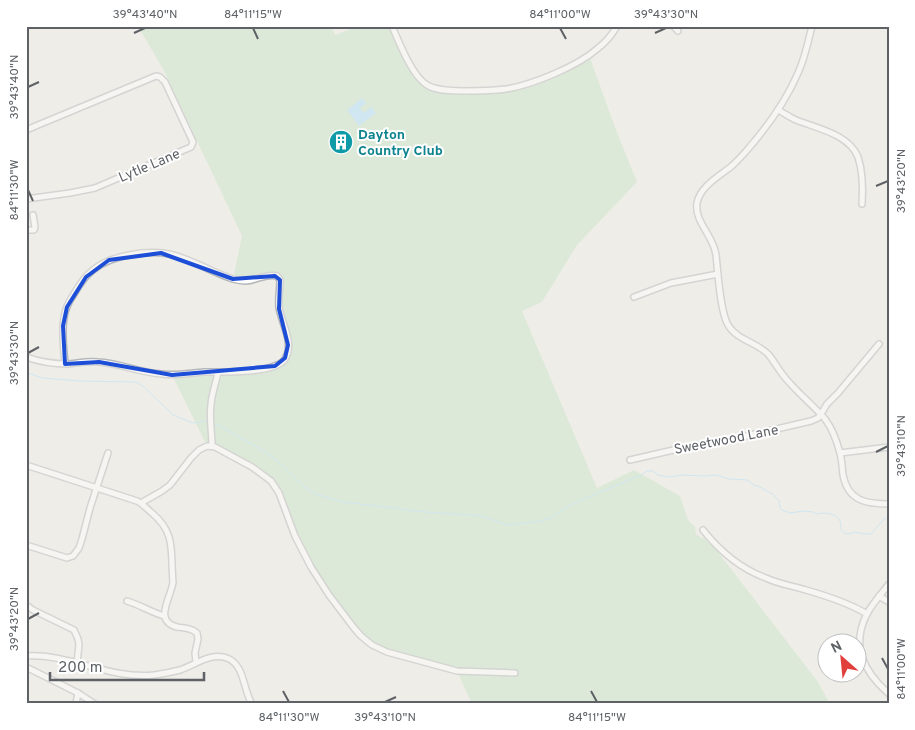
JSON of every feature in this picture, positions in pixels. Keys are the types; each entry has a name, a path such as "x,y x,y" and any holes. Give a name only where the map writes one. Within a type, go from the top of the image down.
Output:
{"street":[{"path":"392,26 412,67 422,82 445,90 474,91 508,88 535,81 571,66 597,50 610,37 617,26"},
{"path":"396,34 398,26"},
{"path":"673,26 678,31"},
{"path":"812,26 799,72 778,110 747,150 711,182 698,198 698,216 715,247 724,313 729,326 739,336 767,353 786,380 821,414 830,426 840,453 843,476 848,489 853,495 859,500 872,504 889,504"},
{"name":"Lytle Lane","path":"26,130 155,77 160,77 165,82 193,142 191,147 95,188 26,199"},
{"path":"778,110 834,135 850,146 860,164 862,204"},
{"path":"26,230 34,230 34,215"},
{"path":"26,357 52,364 65,364 90,361 110,363 160,374 179,375 270,368 281,363 287,354 287,340 279,309 280,280 277,276 269,275 250,280 234,279 182,257 161,253 150,252 109,260 86,277 67,308 63,326 65,364"},
{"path":"634,297 672,283 718,274"},
{"path":"821,414 827,404 879,344"},
{"path":"212,446 211,402 218,372"},
{"name":"Sweetwood Lane","path":"630,460 812,421 821,414"},
{"path":"141,503 170,485 199,450 212,446 252,467 271,481 279,493 295,536 311,567 354,628 372,645 393,654 457,671 515,673"},
{"path":"840,453 889,447"},
{"path":"26,545 67,558 70,558 79,548 108,453"},
{"path":"26,466 141,503 160,520 170,537 173,582 164,616"},
{"path":"703,530 722,550 756,574 776,582 828,597 867,614"},
{"path":"889,584 867,614 860,637 861,656 867,670 875,681 889,694"},
{"path":"879,596 889,602"},
{"path":"127,602 164,616 174,626 190,628 196,633 198,639 195,653 196,662"},
{"path":"26,605 74,630 79,645 77,663"},
{"path":"26,656 52,657 110,671 142,675 153,675 178,670 196,662 217,657 228,658 241,673 246,694 252,704"},
{"path":"26,667 95,704"},
{"path":"76,704 78,694"}],"highlighted area":[{"path":"161,253 233,279 275,276 280,280 279,309 288,345 285,358 275,366 172,375 99,362 65,364 63,326 67,307 86,277 109,260"}],"green space":[{"name":"Dayton Country Club","path":"138,26 331,26 335,35 359,26 392,26 417,75 435,88 492,90 535,81 589,55 637,182 577,245 542,302 522,311 597,488 634,470 680,496 688,520 695,527 696,534 705,539 718,552 818,682 830,704 528,704 527,701 502,704 472,704 457,671 387,652 361,636 311,567 279,493 265,476 207,446 172,375 257,370 283,362 288,345 281,315 277,276 255,280 233,279 242,236 164,71"}],"water":[{"path":"362,98 366,103 360,108 364,113 371,107 376,113 359,126 347,110"}],"waterway":[{"path":"26,372 42,378 136,382 143,386 173,415 193,423 209,422"},
{"path":"213,424 220,426 267,453 302,485 315,494 343,502 426,512 482,516 507,525 542,521 551,518 570,505 647,471 653,471 658,475 668,477 716,475 729,479 747,480 774,495 779,501 782,510 790,513 803,511 817,514 827,513 836,516 840,521 841,530 849,534 855,532 871,534 884,519 889,517"}],"place":[{"name":"Dayton Country Club","path":"341,142"}]}
